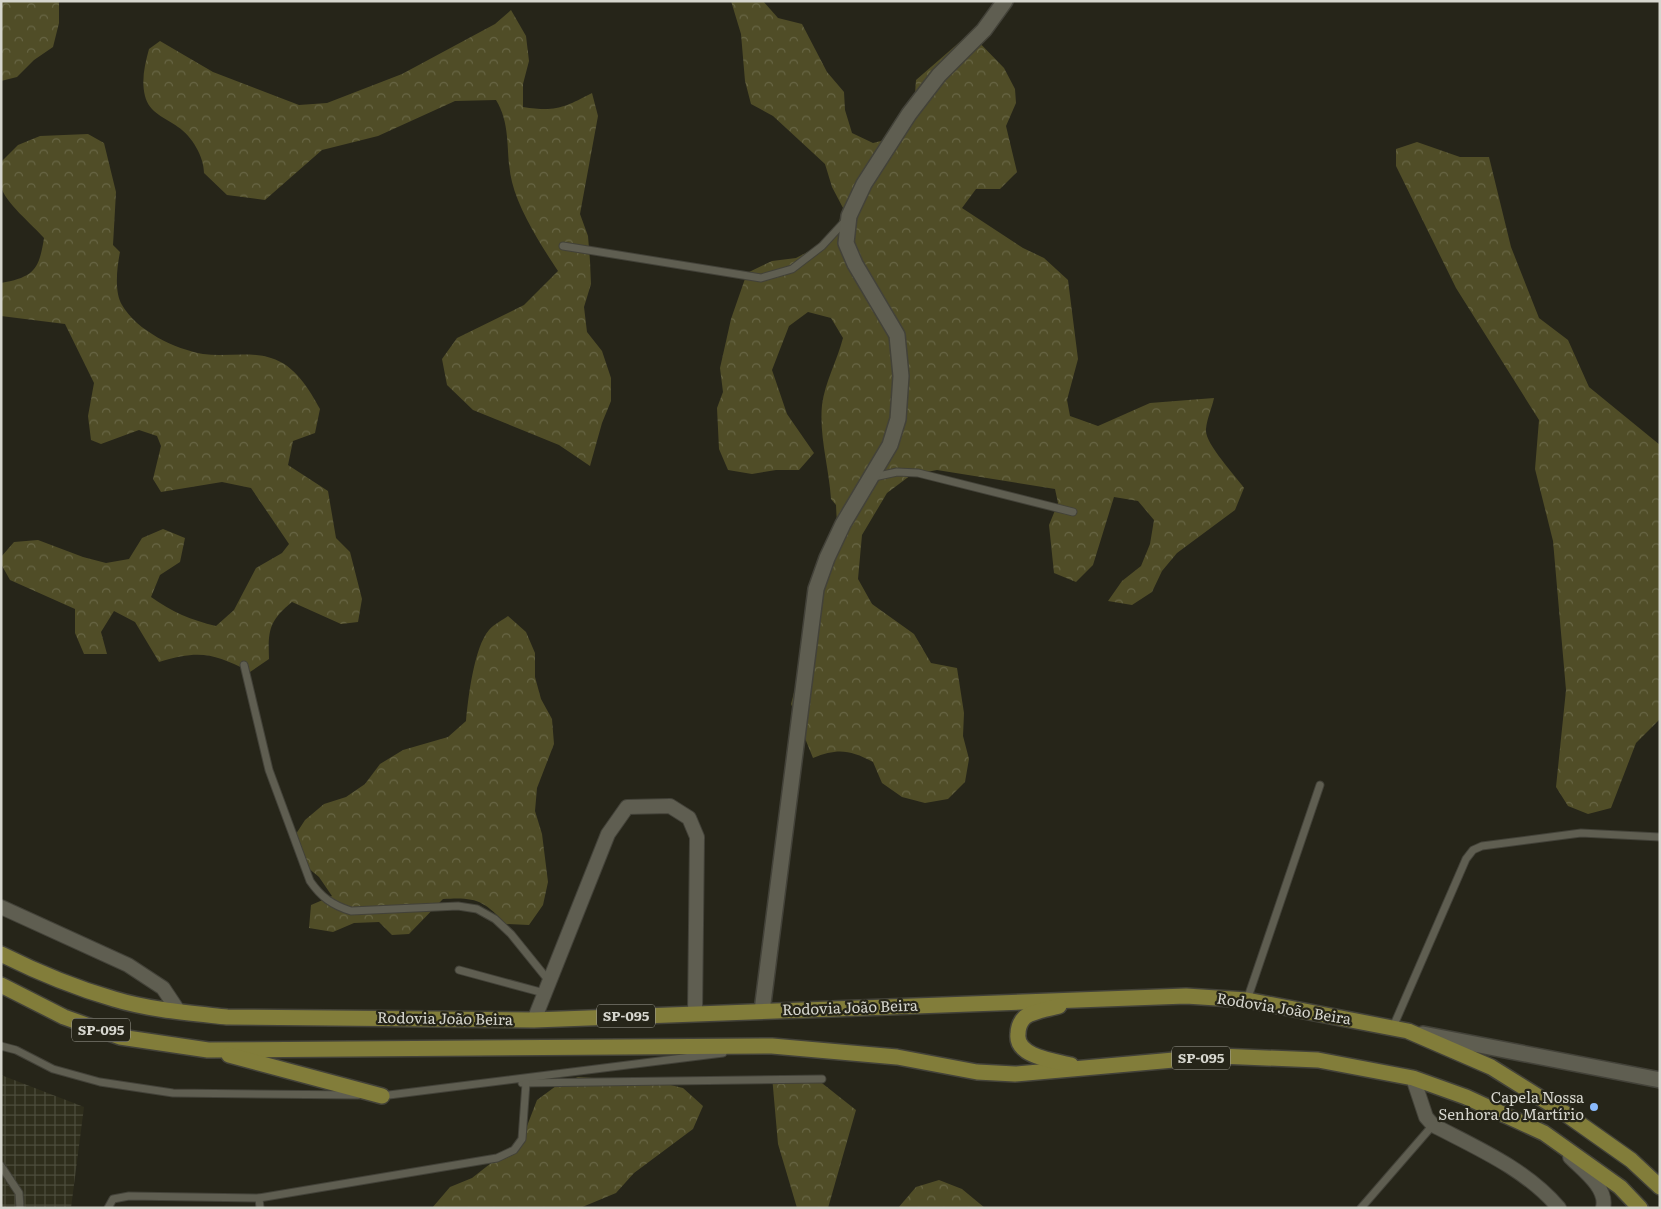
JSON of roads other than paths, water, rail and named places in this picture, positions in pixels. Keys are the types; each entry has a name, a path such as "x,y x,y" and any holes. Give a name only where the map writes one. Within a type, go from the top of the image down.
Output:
{"main road":[{"name":"Rodovia João Beira","path":"1,954 28,968 115,1000 179,1012 227,1017 534,1020 1186,996 1246,1000 1408,1031 1492,1067 1564,1112 1631,1160 1660,1186"},
{"name":"Rodovia João Beira","path":"1,985 64,1017 120,1037 208,1050 772,1046 897,1057 977,1072 1015,1074 1219,1056 1318,1060 1412,1078 1466,1097 1544,1133 1620,1187 1640,1208"},
{"path":"1074,1001 1026,1016 1019,1025 1017,1038 1024,1050 1038,1056 1084,1068"},
{"path":"208,1050 382,1096"}],"street":[{"path":"762,1011 816,589 827,558 843,524 890,445 898,419 901,376 897,335 855,264 846,243 849,216 864,184 909,114 939,75 984,30 1005,1"},
{"path":"534,1020 608,834 627,807 670,806 689,818 697,837 695,1014"},
{"path":"1,907 128,965 163,988 179,1012"},
{"path":"1408,1031 1660,1080"},
{"path":"1412,1078 1426,1117 1433,1125 1510,1166 1550,1197 1560,1208"},
{"path":"1544,1133 1598,1186 1605,1201 1604,1208"}],"lane":[{"path":"564,246 761,278 792,269 822,246 849,216"},
{"path":"871,478 897,472 918,473 1073,512"},
{"path":"244,666 269,770 310,881 319,894 335,906 351,911 458,906 477,909 495,919 511,934 547,987"},
{"path":"1246,1000 1320,785"},
{"path":"1393,1027 1466,859 1473,850 1482,846 1581,833 1660,837"},
{"path":"459,970 547,987"},
{"path":"1,1046 16,1050 53,1069 100,1082 173,1093 382,1096 772,1046"},
{"path":"487,1084 822,1079"},
{"path":"108,1208 113,1199 129,1196 259,1198 497,1158 514,1150 522,1139 526,1083"},
{"path":"1361,1208 1433,1125"},
{"path":"1,1166 19,1193 20,1208"},
{"path":"259,1198 260,1208"}],"place":[{"name":"Capela Nossa Senhora do Martírio","path":"1594,1107"}]}
